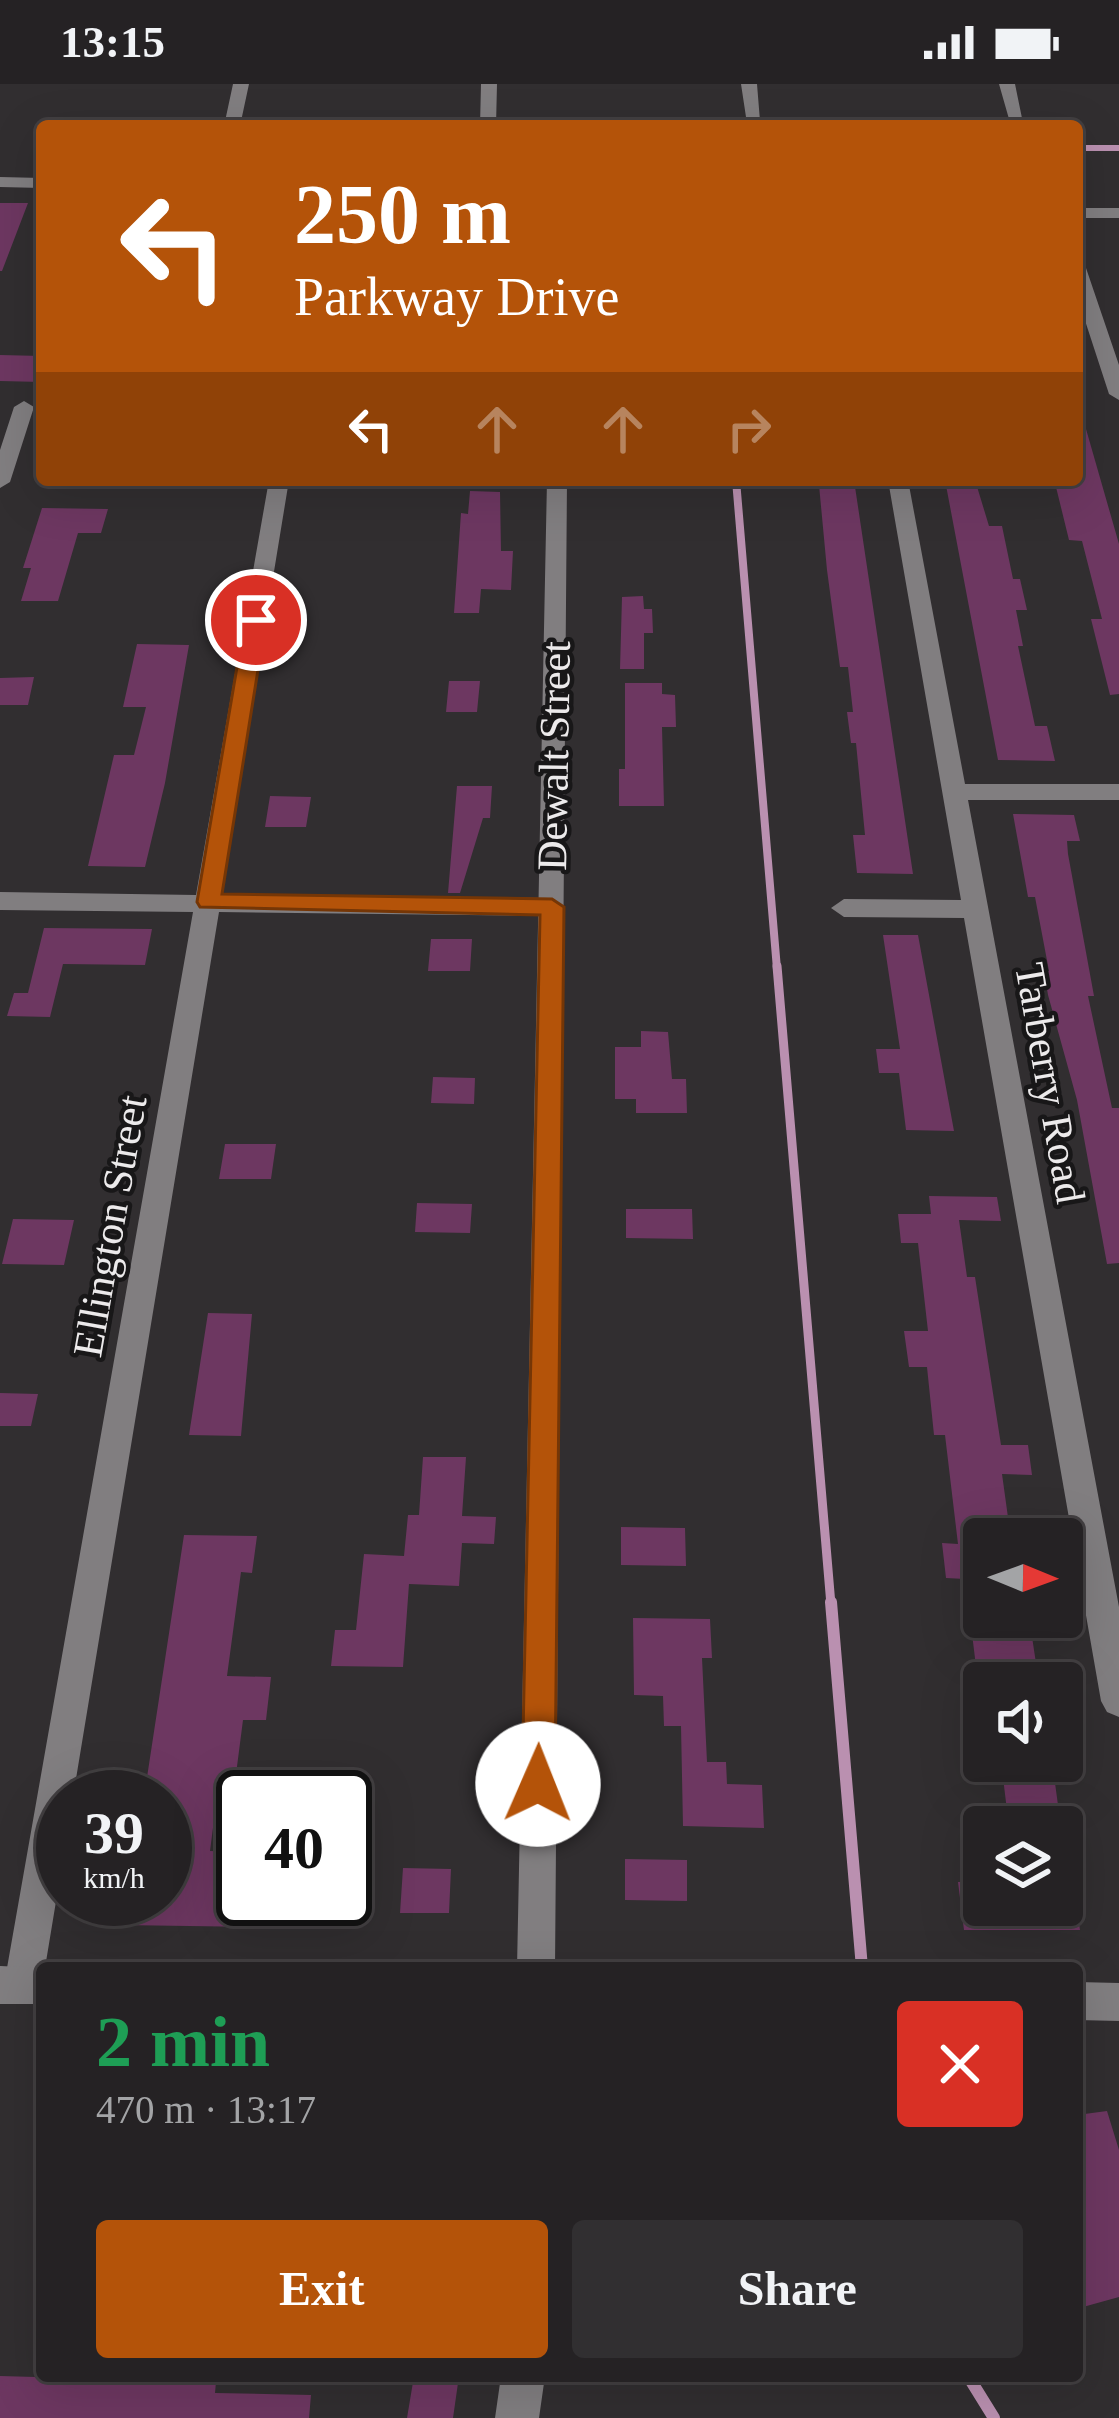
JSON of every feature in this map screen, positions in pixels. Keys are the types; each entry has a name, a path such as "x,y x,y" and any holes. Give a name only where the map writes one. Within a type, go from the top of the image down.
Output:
{"street":[{"path":"233,120 241,84"},
{"path":"488,120 489,84"},
{"path":"749,84 754,117"},
{"path":"1007,84 1017,119"},
{"path":"0,182 36,183"},
{"path":"1083,213 1119,213"},
{"path":"1083,286 1119,394"},
{"path":"0,406 33,407 0,482"},
{"name":"Ellington Street","path":"22,1985 278,486"},
{"name":"Dewalt Street","path":"536,1962 557,486"},
{"name":"Tarberry Road","path":"899,486 975,910 1112,1618 1119,1701"},
{"path":"954,792 1119,792"},
{"path":"0,901 552,907"},
{"path":"844,908 975,910"},
{"path":"1083,2001 1119,2002"},
{"path":"517,2418 522,2382"}],"building":[{"path":"0,203 28,203 2,271 0,271"},
{"path":"0,355 36,356 36,382 0,381"},
{"path":"1083,422 1119,544 1119,694 1110,695 1091,619 1102,619 1082,541 1069,540 1056,487 1083,486"},
{"path":"819,486 855,486 913,874 857,873 853,835 865,835 856,743 851,743 847,712 853,712 848,667 840,667"},
{"path":"946,486 977,486 989,526 1002,526 1013,579 1020,579 1027,610 1016,610 1023,646 1018,646 1035,726 1047,726 1055,761 998,760"},
{"path":"470,491 500,492 501,551 513,551 511,590 481,589 479,613 454,613 461,513 468,514"},
{"path":"42,508 108,509 101,533 78,533 58,601 21,601 31,568 23,568"},
{"path":"643,596 644,609 652,609 653,633 644,633 644,669 620,669 622,597"},
{"path":"137,644 189,645 165,783 145,867 88,866 114,755 134,755 146,707 123,707"},
{"path":"34,677 28,705 0,705 0,678"},
{"path":"449,681 480,681 477,712 446,712"},
{"path":"625,683 662,683 662,694 675,695 676,727 662,727 664,806 619,806 619,769 625,769"},
{"path":"457,786 492,786 490,818 483,818 460,893 448,893"},
{"path":"270,796 311,797 306,827 265,827"},
{"path":"1013,814 1074,815 1080,841 1067,841 1068,854 1094,996 1088,996 1112,1108 1119,1108 1119,1263 1107,1264 1077,1100 1048,995 1044,971 1049,971 1035,897 1028,897"},
{"path":"44,928 152,929 145,965 63,964 50,1017 7,1016 14,993 28,993"},
{"path":"883,935 918,935 954,1131 906,1130 899,1073 879,1073 876,1049 900,1049"},
{"path":"431,939 472,939 470,971 428,971"},
{"path":"641,1031 668,1032 672,1079 686,1079 687,1113 636,1113 636,1099 615,1099 615,1047 641,1047"},
{"path":"433,1077 475,1078 474,1104 431,1103"},
{"path":"225,1144 276,1144 271,1179 219,1179"},
{"path":"929,1196 997,1197 1001,1221 959,1220 967,1277 975,1277 1001,1445 1028,1445 1032,1475 1002,1474 1008,1518 963,1518 963,1579 946,1578 942,1543 958,1544 945,1435 934,1435 927,1367 909,1367 904,1331 928,1331 918,1243 901,1243 898,1214 931,1214"},
{"path":"417,1203 472,1204 470,1233 415,1232"},
{"path":"626,1209 692,1209 693,1239 626,1238"},
{"path":"13,1219 74,1220 64,1265 2,1264"},
{"path":"208,1313 252,1314 241,1436 189,1435"},
{"path":"0,1393 38,1394 31,1426 0,1426"},
{"path":"423,1457 466,1457 462,1516 496,1517 494,1544 462,1543 459,1586 409,1584 403,1667 331,1666 335,1630 356,1630 364,1554 404,1556 408,1515 419,1515"},
{"path":"621,1527 685,1528 686,1566 621,1565"},
{"path":"184,1535 257,1536 252,1573 241,1572 227,1676 271,1677 266,1720 243,1720 237,1770 216,1770 210,1851 216,1851 216,1926 259,1927 190,1926 192,1770 148,1770"},
{"path":"633,1618 710,1619 712,1658 702,1658 707,1762 726,1762 727,1784 762,1785 764,1828 683,1826 681,1726 664,1726 663,1696 634,1695"},
{"path":"973,1638 1032,1638 1036,1662 975,1662"},
{"path":"1004,1782 1055,1782 1058,1806 1006,1806"},
{"path":"625,1859 687,1860 687,1901 625,1900"},
{"path":"403,1868 451,1869 449,1913 400,1913"},
{"path":"958,1882 963,1882 963,1922"},
{"path":"964,1926 1079,1926 1080,1930 964,1930"},
{"path":"1107,2111 1119,2150 1119,2297 1083,2307 1083,2114"},
{"path":"0,2376 36,2377 36,2382 216,2382 215,2393 311,2395 309,2418 0,2418"},
{"path":"413,2382 458,2382 453,2418 407,2418"}],"waterway":[{"path":"1083,148 1119,148"},
{"path":"737,486 777,969"},
{"path":"777,966 831,1605"},
{"path":"831,1602 861,1962"},
{"path":"972,2382 994,2418"}],"route":[{"path":"256,620 209,902 552,907 538,1784"}]}
